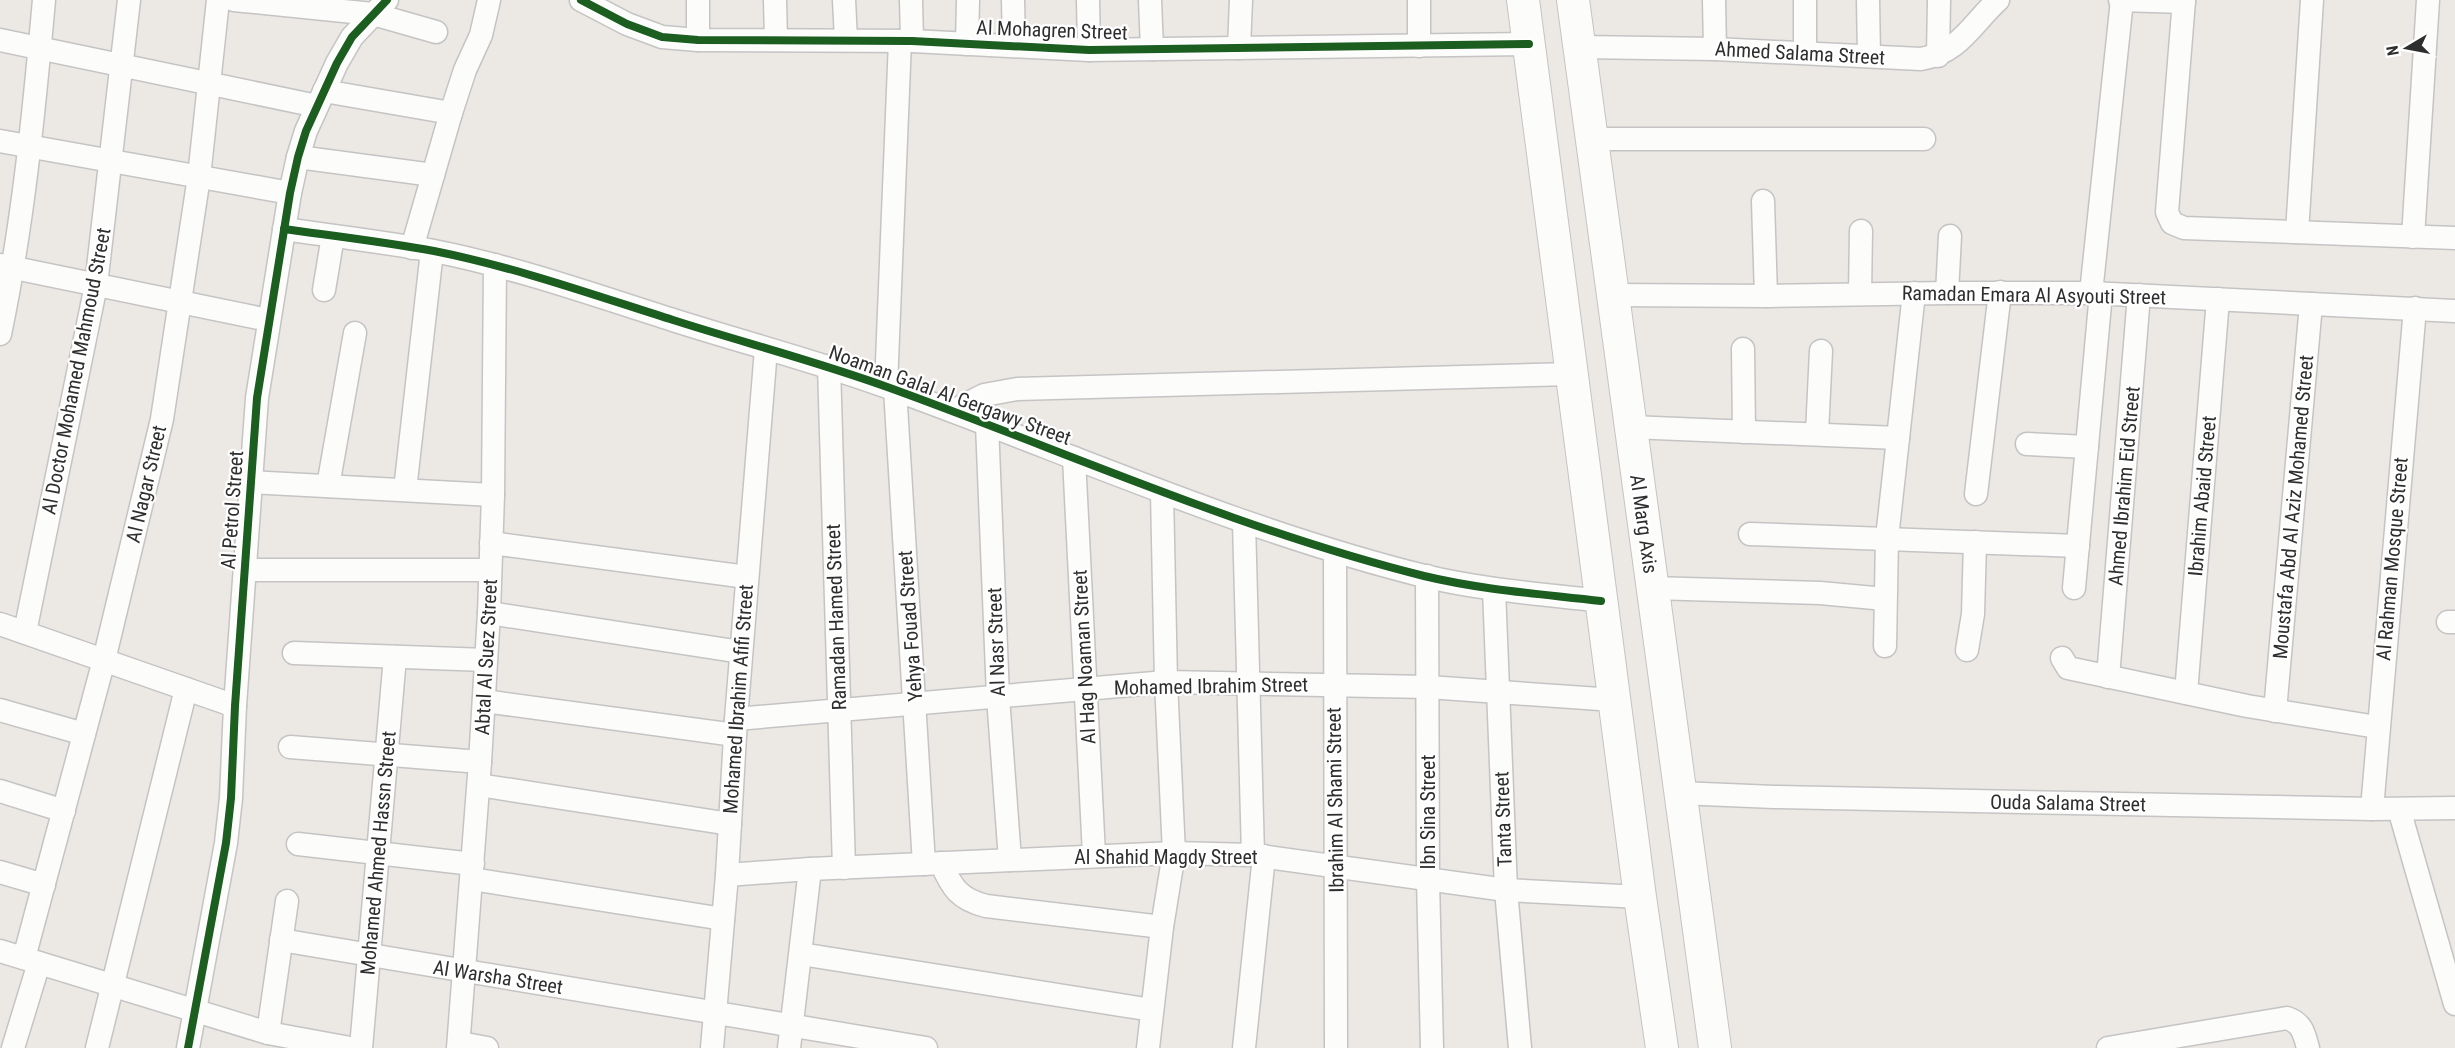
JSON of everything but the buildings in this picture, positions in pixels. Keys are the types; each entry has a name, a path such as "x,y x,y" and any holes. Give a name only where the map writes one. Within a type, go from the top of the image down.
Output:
{"main road":[{"path":"1523,0 1640,897 1662,1048"},
{"name":"Al Marg Axis","path":"1573,0 1715,1048"}],"street":[{"path":"0,334 7,267 30,146 44,0"},
{"name":"Al Doctor Mohamed Mahmoud Street","path":"25,632 96,285 129,0"},
{"name":"Al Nagar Street","path":"13,1048 32,961 44,885 104,660 162,420 199,177 218,0"},
{"path":"234,0 380,7 436,32"},
{"path":"405,490 422,249 433,175 465,70 481,35 489,0"},
{"name":"Al Mohagren Street","path":"581,0 627,24 662,37 698,40 906,41 1089,50 1529,44"},
{"path":"698,0 698,40"},
{"path":"775,0 776,40"},
{"path":"844,0 846,40"},
{"name":"Yehya Fouad Street","path":"911,0 906,41 890,388 915,704 933,863"},
{"path":"967,44 968,0"},
{"path":"1013,0 1014,46"},
{"path":"1088,0 1089,50"},
{"path":"1150,0 1152,49"},
{"path":"1239,48 1241,0"},
{"path":"1419,0 1419,46"},
{"path":"1714,0 1715,49"},
{"path":"1805,0 1805,52"},
{"path":"1868,0 1869,56"},
{"path":"1938,56 1940,0"},
{"path":"1938,56 1956,45 1998,0"},
{"path":"2074,588 2121,0 2184,1 2167,212 2169,218 2178,226 2455,238"},
{"path":"2297,232 2312,0"},
{"path":"2413,237 2428,0"},
{"name":"Al Petrol Street","path":"188,1048 226,843 232,787 235,706 257,398 290,193 298,157 321,98 352,37 380,7"},
{"path":"0,40 209,83 451,113"},
{"name":"Ahmed Salama Street","path":"1580,47 1805,52 1921,59 1938,56"},
{"path":"1592,140 1924,139"},
{"path":"0,141 290,193"},
{"path":"298,157 433,175"},
{"path":"1763,201 1766,296"},
{"name":"Noaman Galal Al Gergawy Street","path":"284,229 422,249 495,265 766,349 829,366 1162,492 1335,552 1427,576 1494,589 1601,601"},
{"path":"1860,231 1860,294"},
{"path":"324,290 333,236"},
{"path":"1947,292 1950,236"},
{"name":"Abtal Al Suez Street","path":"459,1046 479,785 489,613 493,495 495,265"},
{"path":"7,267 268,320"},
{"path":"1976,494 2000,292"},
{"path":"1885,646 1887,538 1914,293"},
{"name":"Ramadan Emara Al Asyouti Street","path":"1613,295 2096,293 2455,311"},
{"name":"Ahmed Ibrahim Eid Street","path":"2108,677 2139,295"},
{"name":"Ibrahim Abaid Street","path":"2186,693 2218,299"},
{"name":"Moustafa Abd Al Aziz Mohamed Street","path":"2276,711 2311,304"},
{"name":"Al Rahman Mosque Street","path":"2372,809 2377,727 2415,308"},
{"path":"328,486 355,333"},
{"name":"Mohamed Ibrahim Afifi Street","path":"712,1048 766,349"},
{"path":"1743,349 1744,432"},
{"path":"1817,433 1821,351"},
{"name":"Ramadan Hamed Street","path":"829,366 844,868"},
{"name":"Noaman Galal Al Gergawy Street","path":"953,411 984,395 1017,388 1572,374"},
{"name":"Al Nasr Street","path":"987,424 998,697 1010,860"},
{"path":"1631,427 1898,438"},
{"path":"2027,444 2087,447"},
{"name":"Al Hag Noaman Street","path":"1074,458 1094,855"},
{"path":"250,482 493,495"},
{"path":"1148,1048 1162,927 1174,853 1166,682 1162,492"},
{"path":"1244,522 1259,856 1244,1048"},
{"path":"1750,534 2078,546"},
{"path":"1967,650 1973,614 1975,542"},
{"path":"491,543 747,577"},
{"name":"Ibrahim Al Shami Street","path":"1335,552 1336,1048"},
{"path":"245,570 490,570"},
{"name":"Ibn Sina Street","path":"1427,576 1428,880 1432,1048"},
{"path":"1652,588 1820,593 1885,598"},
{"name":"Tanta Street","path":"1494,589 1506,890 1521,1048"},
{"path":"489,613 741,652"},
{"path":"0,624 235,706"},
{"path":"294,653 486,660"},
{"name":"Mohamed Ahmed Hassn Street","path":"361,1048 395,657"},
{"path":"2062,658 2068,668 2108,677 2276,711 2377,727"},
{"name":"Mohamed Ibrahim Street","path":"484,701 736,727 839,710 1166,682 1334,683 1614,700"},
{"path":"97,1048 186,689"},
{"path":"0,710 84,734"},
{"path":"290,747 480,762"},
{"path":"479,785 730,824"},
{"path":"0,791 64,811"},
{"name":"Ouda Salama Street","path":"1680,793 1774,797 2372,809 2455,808"},
{"path":"2399,809 2455,1004"},
{"path":"298,844 378,853 723,920"},
{"name":"Al Shahid Magdy Street","path":"727,875 1094,855 1174,853 1259,856 1506,890 1640,897"},
{"path":"933,863 959,894 972,902 986,906 1162,927"},
{"path":"789,1048 810,869"},
{"path":"0,872 44,885"},
{"path":"277,1039 282,940 287,901"},
{"name":"Al Warsha Street","path":"282,940 926,1048"},
{"path":"0,951 277,1039 336,1047"},
{"path":"801,954 1152,1010"},
{"path":"2114,1048 2185,1042 2287,1018 2297,1021 2303,1030 2308,1048"},
{"path":"459,1046 487,1048"}],"cycle path":[{"path":"188,1048 226,843 231,798 235,706 257,398 290,193 306,131 337,63 352,37 387,0"},
{"path":"581,0 627,24 662,37 698,40 912,41 1089,50 1529,44"},
{"path":"284,229 434,251 554,282 863,379 1154,489 1355,557 1424,576 1468,585 1601,601"}]}
